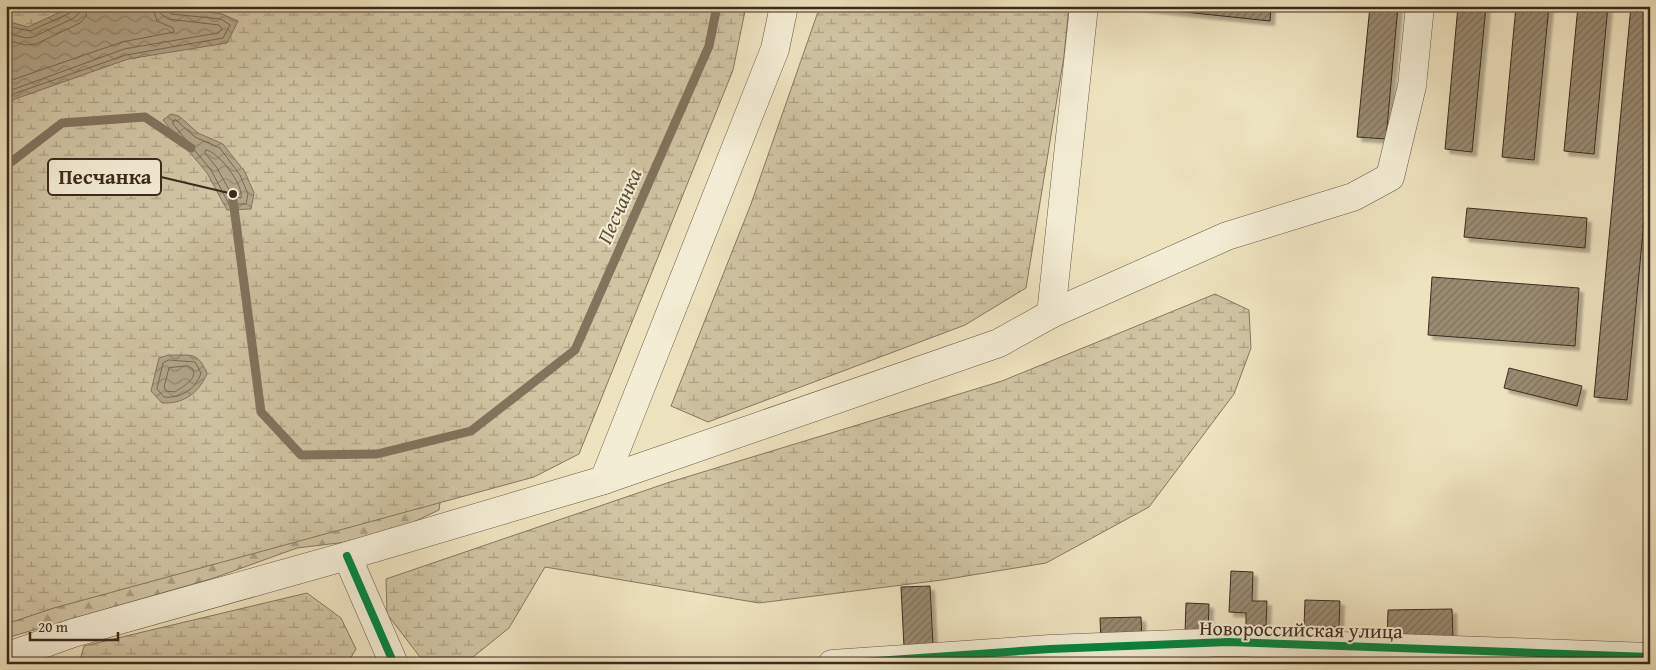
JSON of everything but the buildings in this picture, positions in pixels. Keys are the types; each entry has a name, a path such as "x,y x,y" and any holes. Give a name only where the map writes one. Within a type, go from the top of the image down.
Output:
{"street":[{"path":"604,480 775,49 784,6"},
{"path":"1051,314 1084,6"},
{"path":"6,657 73,633 347,556 604,480 999,343 1051,314 1227,236 1353,197 1390,177 1412,86 1420,6"},
{"path":"347,556 394,664"},
{"name":"Новороссийская улица","path":"832,664 1050,657 1229,642 1650,656"}],"green space":[{"path":"6,6 746,6 733,70 579,454 534,477 54,608 6,624"},
{"path":"820,6 1069,6 1064,56 1026,288 965,325 708,422 671,406 751,204"},
{"path":"1215,294 1249,310 1251,348 1234,394 1149,507 1046,563 942,580 759,603 545,567 509,628 473,657 420,657 387,614 386,579 670,482 1002,381"},
{"path":"444,471 439,510 379,538 297,548 214,578 6,638 6,585"},
{"path":"307,593 341,618 356,649 347,664 79,664 84,646"}],"water":[{"path":"73,6 161,6 222,14 238,21 227,43 128,59 15,99 6,107 6,21 28,27"},
{"path":"171,114 179,116 198,133 223,144 245,172 254,193 251,209 227,210 207,173 163,120"},
{"path":"168,355 188,355 197,358 204,366 207,374 199,387 183,400 162,403 151,391 159,358"}],"waterway":[{"name":"Песчанка","path":"233,200 261,412 301,455 377,454 471,431 575,350 709,46 717,6"},
{"name":"Песчанка","path":"6,166 62,123 145,117 191,148"}],"cycle path":[{"path":"347,556 394,664"},
{"path":"832,664 1050,649 1229,642 1650,657"}],"place":[{"name":"Песчанка","path":"233,194"}]}
